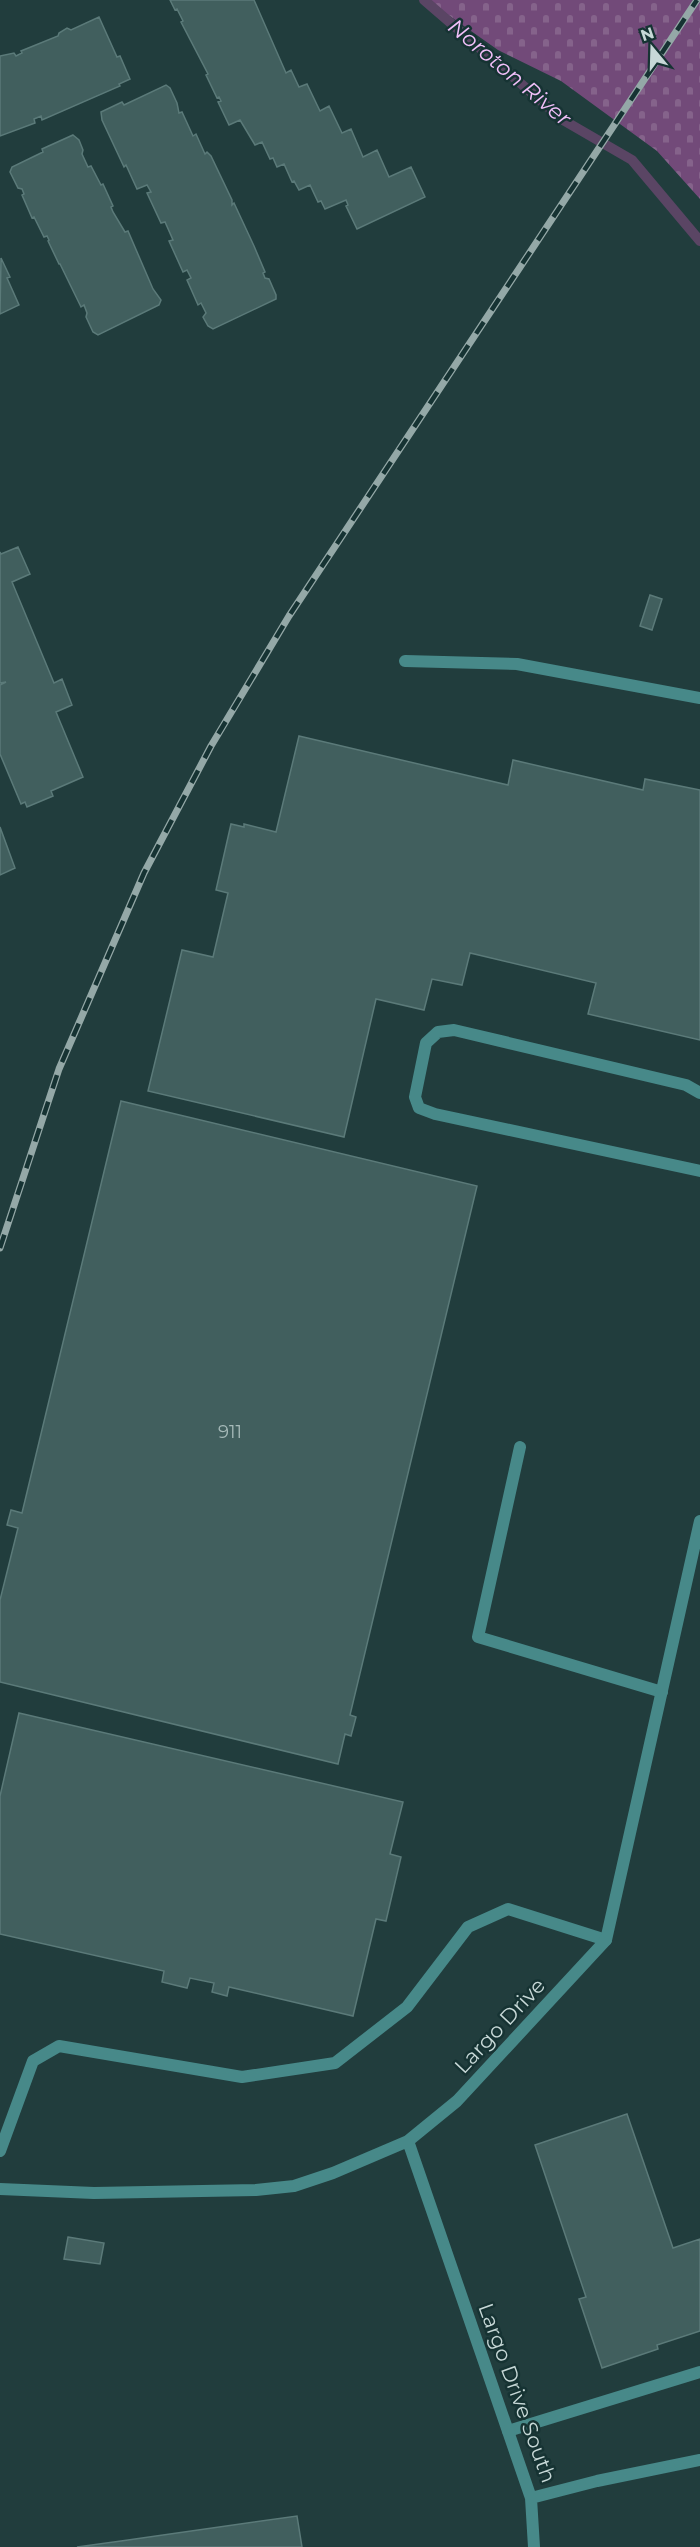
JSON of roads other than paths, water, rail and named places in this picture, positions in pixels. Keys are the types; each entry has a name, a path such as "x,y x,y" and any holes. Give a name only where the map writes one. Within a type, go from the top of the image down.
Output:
{"street":[{"path":"405,661 517,664 700,698"},
{"path":"700,1094 686,1085 453,1030 438,1032 426,1043 415,1097 418,1108 435,1114 700,1171"},
{"path":"520,1447 478,1637 662,1692"},
{"path":"0,2151 33,2061 59,2046 242,2077 334,2063 407,2007 468,1927 508,1909 606,1940 700,1521"},
{"name":"Largo Drive","path":"0,2189 94,2193 256,2190 294,2186 333,2174 408,2141 457,2101 606,1940"},
{"name":"Largo Drive South","path":"408,2141 531,2498 597,2481 700,2460"},
{"path":"508,2431 700,2372"},
{"path":"531,2498 534,2547"}],"waterway":[{"name":"Noroton River","path":"424,0 563,120 632,160 700,241"}],"railway":[{"path":"0,1248 59,1069 144,873 211,746 289,616 697,0"}]}
